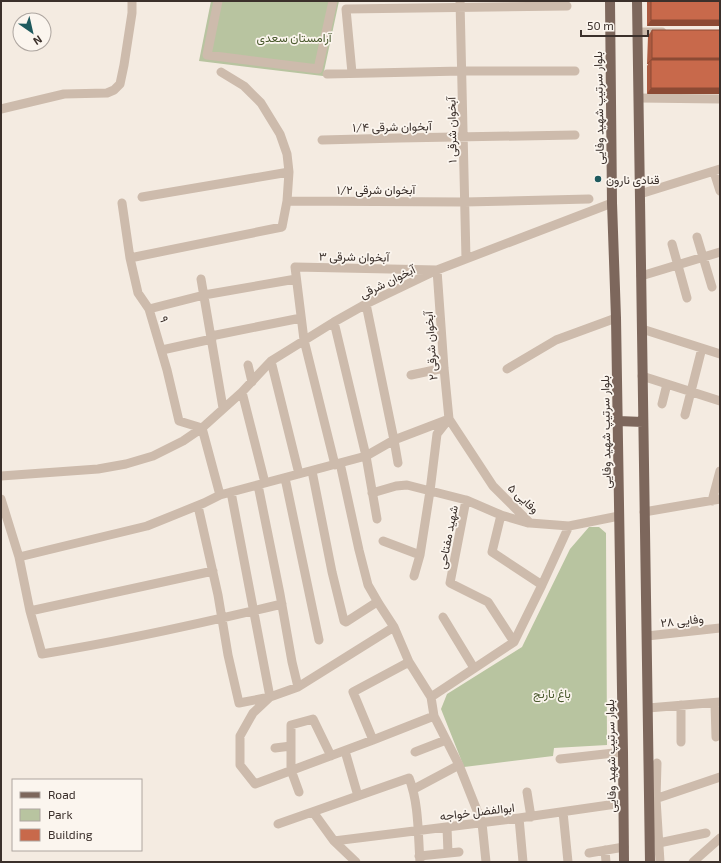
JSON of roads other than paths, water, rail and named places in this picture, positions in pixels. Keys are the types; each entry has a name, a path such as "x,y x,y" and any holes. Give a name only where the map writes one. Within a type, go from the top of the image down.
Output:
{"main road":[{"name":"بلوار سرتیپ شهید وفایی","path":"610,1 612,203 618,421 624,862"},
{"path":"637,1 644,512 648,708 652,800 650,862"},
{"path":"618,421 643,422"}],"street":[{"path":"1,109 64,94 107,93 114,90 120,84 124,65 132,14 132,1"},
{"path":"218,1 207,55 318,69 333,1"},
{"path":"352,73 346,9 460,4 567,6"},
{"name":"آبخوان شرقی ۱","path":"460,4 466,259"},
{"path":"638,32 668,32"},
{"path":"327,74 462,71 575,71"},
{"path":"130,258 282,228 289,172 287,154 280,134 261,103 244,86 221,72"},
{"path":"639,98 720,99"},
{"name":"آبخوان شرقی ۱/۴","path":"322,140 575,135"},
{"path":"640,194 717,170 720,191"},
{"path":"142,197 289,172"},
{"name":"آبخوان شرقی ۱/۲","path":"286,200 464,202 589,199"},
{"name":"۹","path":"122,203 130,258 138,293 149,309 162,350 180,421 202,428"},
{"name":"آبخوان شرقی","path":"1,476 98,469 126,464 153,456 183,441 202,428 242,392 271,361 366,304 437,270 612,203"},
{"path":"697,237 712,287"},
{"path":"672,244 687,298"},
{"path":"641,276 720,252"},
{"name":"آبخوان شرقی ۳","path":"296,279 295,267 437,270"},
{"name":"آبخوان شرقی ۲","path":"437,270 449,419"},
{"path":"201,279 223,408"},
{"path":"149,309 204,295 296,279 304,340 338,464 368,585 377,602 394,627 409,662 431,697 434,716 459,765 482,823 486,862"},
{"path":"366,304 398,463"},
{"path":"162,350 211,337 301,318"},
{"path":"507,369 556,340 616,318"},
{"path":"334,322 366,456 377,519"},
{"path":"642,329 720,354"},
{"path":"685,415 702,348"},
{"path":"271,361 300,474"},
{"path":"248,365 252,382"},
{"path":"411,375 444,368"},
{"path":"642,376 720,401"},
{"path":"662,404 667,384"},
{"path":"242,392 261,484 292,662 298,686"},
{"path":"19,557 147,526 198,506 220,495 366,456 394,440 449,419"},
{"path":"414,576 420,555 437,434 449,419"},
{"name":"وفایی ۵","path":"449,419 493,486 530,523 569,526 619,516"},
{"path":"202,428 220,495"},
{"path":"312,471 332,572 344,621 346,622 377,602"},
{"path":"644,512 716,500 720,471"},
{"path":"285,478 319,640"},
{"path":"372,493 396,486 407,485 466,500 501,515 530,523"},
{"path":"231,492 270,698"},
{"path":"1,499 19,557 30,611 42,654 99,644 282,604"},
{"name":"شهید مفتاحی","path":"466,500 450,583 488,602 514,642"},
{"path":"198,506 213,572 228,655 239,704 270,698 298,686 394,627"},
{"path":"501,515 492,552 542,585"},
{"path":"431,697 514,642 569,526"},
{"path":"383,541 420,555"},
{"path":"30,611 213,572"},
{"path":"443,617 474,668"},
{"name":"وفایی ۲۸","path":"647,636 720,628"},
{"path":"373,740 353,692 409,662"},
{"path":"270,698 253,713 240,736 240,765 255,784 434,716"},
{"path":"648,708 717,702 716,737"},
{"path":"681,705 682,742"},
{"path":"299,792 291,770 291,725 313,720 331,756"},
{"path":"415,752 446,740"},
{"path":"275,748 291,746"},
{"path":"344,751 358,796"},
{"path":"560,758 623,752"},
{"path":"657,762 652,800 659,843 660,862"},
{"path":"414,788 459,765"},
{"path":"652,800 720,777"},
{"path":"278,824 410,778 414,788 419,831 419,859 459,852"},
{"path":"527,792 531,816"},
{"name":"ابوالفضل خواجه","path":"334,841 482,823 623,803"},
{"path":"313,812 334,841 356,862"},
{"path":"563,812 568,862"},
{"path":"519,818 523,862"},
{"path":"447,827 448,853"},
{"path":"659,843 706,833"},
{"path":"693,862 720,838"},
{"path":"589,853 624,848"},
{"path":"605,850 606,862"}],"place":[{"name":"قنادی نارون","path":"598,179"}],"park label":[{"name":"آرامستان سعدی","path":"294,37"},
{"name":"باغ نارنج","path":"552,693"}]}
